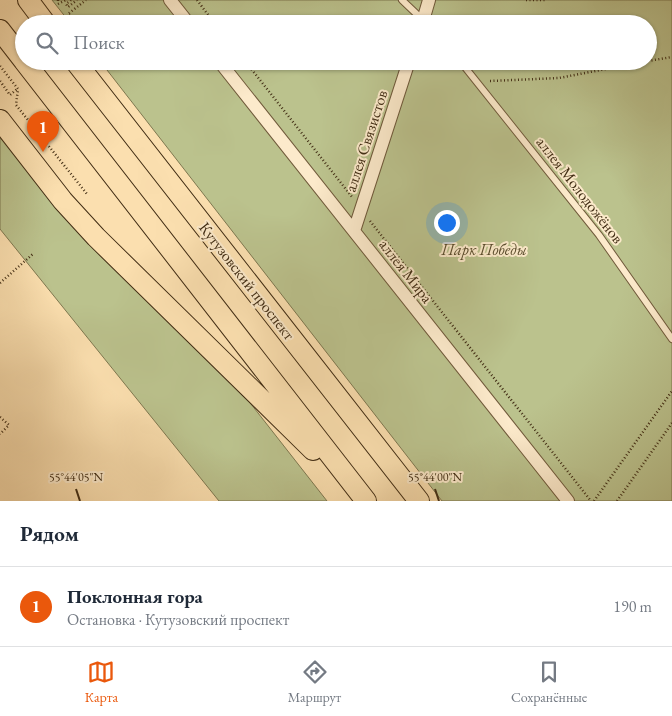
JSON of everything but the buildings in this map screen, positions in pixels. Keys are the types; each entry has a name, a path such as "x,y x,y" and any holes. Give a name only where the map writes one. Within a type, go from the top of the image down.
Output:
{"main road":[{"path":"28,0 39,15"},
{"path":"0,30 15,49"},
{"path":"31,70 365,500"},
{"name":"Кутузовский проспект","path":"83,70 419,501"},
{"path":"0,120 63,201 96,237 365,500"}],"street":[{"path":"170,0 182,15"},
{"path":"426,15 430,0"},
{"name":"аллея Мира","path":"226,70 568,501"},
{"name":"аллея Связистов","path":"354,231 407,70"}],"lane":[{"path":"402,0 417,15"},
{"name":"аллея Молодожёнов","path":"468,70 599,235 672,339"}],"path":[{"path":"58,2 66,0"},
{"path":"71,0 66,4 68,7 77,0"},
{"path":"69,15 86,0"},
{"path":"197,0 208,15"},
{"path":"526,0 547,0"},
{"path":"657,60 672,57"},
{"path":"0,66 18,89 16,105 87,194"},
{"path":"252,70 590,501"},
{"path":"478,81 559,78 601,70"},
{"path":"0,81 10,95 18,89"},
{"path":"0,283 34,253"},
{"path":"594,501 672,390"},
{"path":"0,417 9,425 0,434"},
{"path":"617,501 672,423"}],"green space":[{"name":"Парк Победы","path":"52,0 672,0 672,501 442,501 107,70 657,70 657,15 64,15"},
{"path":"0,133 240,390 327,501 219,501 0,229"}],"place":[{"name":"Поклонная гора","path":"43,152"}]}
